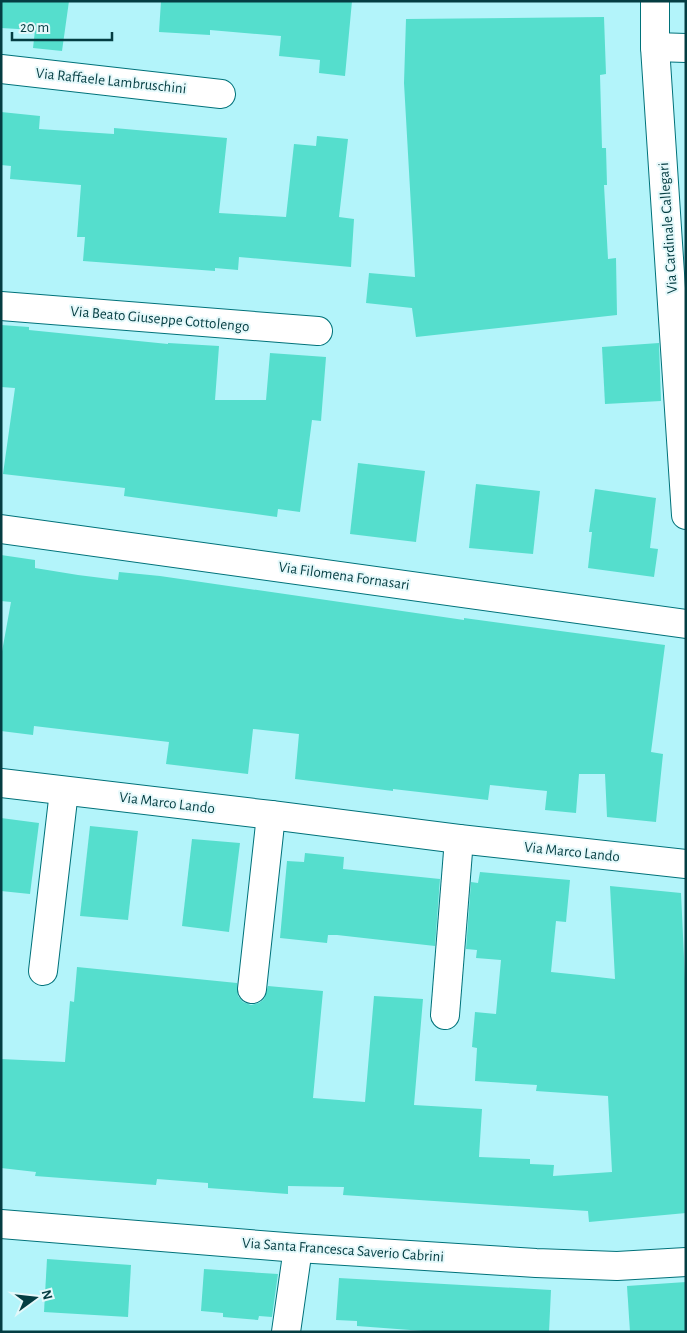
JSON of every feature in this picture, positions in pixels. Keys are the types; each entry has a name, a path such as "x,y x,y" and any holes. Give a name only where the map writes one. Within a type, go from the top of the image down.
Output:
{"street":[{"name":"Via Cardinale Callegari","path":"655,1 655,47 680,342 686,515"},
{"path":"655,47 686,48"},
{"name":"Via Raffaele Lambruschini","path":"1,69 221,94"},
{"name":"Via Beato Giuseppe Cottolengo","path":"1,306 318,332"},
{"name":"Via Filomena Fornasari","path":"1,529 686,624"},
{"name":"Via Marco Lando","path":"1,783 271,815 459,840 686,864"},
{"path":"43,971 64,791"},
{"path":"252,989 271,815"},
{"path":"445,1015 459,840"},
{"name":"Via Santa Francesca Saverio Cabrini","path":"1,1224 298,1248 617,1266 686,1262"},
{"path":"286,1332 298,1248"}],"building":[{"path":"1,1 69,1 62,51 33,48 35,30 1,28"},
{"path":"161,1 352,1 345,76 319,73 320,60 279,56 281,36 210,30 210,35 159,32"},
{"path":"604,17 606,74 600,75 602,148 606,148 607,185 604,185 608,259 616,258 617,315 416,337 412,308 366,303 369,273 415,277 404,83 406,19"},
{"path":"1,112 40,116 39,129 114,134 114,128 227,138 219,213 286,217 294,144 316,146 317,136 348,139 339,217 354,219 351,267 239,257 238,270 215,268 215,271 83,261 85,237 77,237 81,185 10,179 11,166 1,165"},
{"path":"1,325 29,327 29,330 168,344 219,346 215,400 266,400 270,353 326,357 321,421 312,420 300,512 278,509 277,517 124,496 125,488 3,474 15,388 1,387"},
{"path":"659,343 661,401 605,404 602,347"},
{"path":"358,463 425,471 416,542 350,534"},
{"path":"476,484 540,491 533,554 469,548"},
{"path":"595,489 656,498 650,548 658,549 654,577 588,568 592,532 589,532"},
{"path":"1,555 35,560 35,568 78,575 118,580 119,572 160,576 464,620 464,618 665,645 651,752 663,754 656,822 607,817 605,774 579,774 576,813 545,810 547,791 490,785 488,800 295,779 299,734 253,729 248,774 166,764 169,742 34,726 33,735 1,731 1,657 11,602 1,601"},
{"path":"1,818 39,823 30,894 1,891"},
{"path":"90,826 138,831 128,920 80,916"},
{"path":"192,839 240,843 229,932 182,926"},
{"path":"305,853 344,857 343,869 440,879 435,946 337,935 328,935 327,943 280,938 287,861 304,862"},
{"path":"480,872 570,880 566,922 556,921 551,972 615,979 610,886 681,893 686,1000 686,1213 589,1222 588,1211 343,1195 344,1187 288,1186 288,1194 208,1188 208,1183 157,1179 156,1185 35,1176 36,1172 1,1168 1,1059 65,1062 70,1001 74,1002 77,967 237,983 238,996 243,1002 251,1005 259,1003 264,999 268,986 323,991 313,1098 365,1102 374,996 423,999 414,1105 482,1109 479,1157 530,1159 530,1164 554,1165 553,1176 612,1172 608,1096 536,1091 537,1085 475,1081 477,1048 472,1047 475,1012 496,1014 501,960 476,958 477,950 466,949 471,882 478,883"},
{"path":"47,1259 131,1265 128,1317 44,1312"},
{"path":"204,1269 278,1274 272,1317 259,1316 258,1320 223,1317 223,1313 201,1311"},
{"path":"339,1278 551,1290 549,1332 437,1332 357,1326 357,1321 336,1320"},
{"path":"686,1282 686,1332 630,1332 627,1286"}]}
